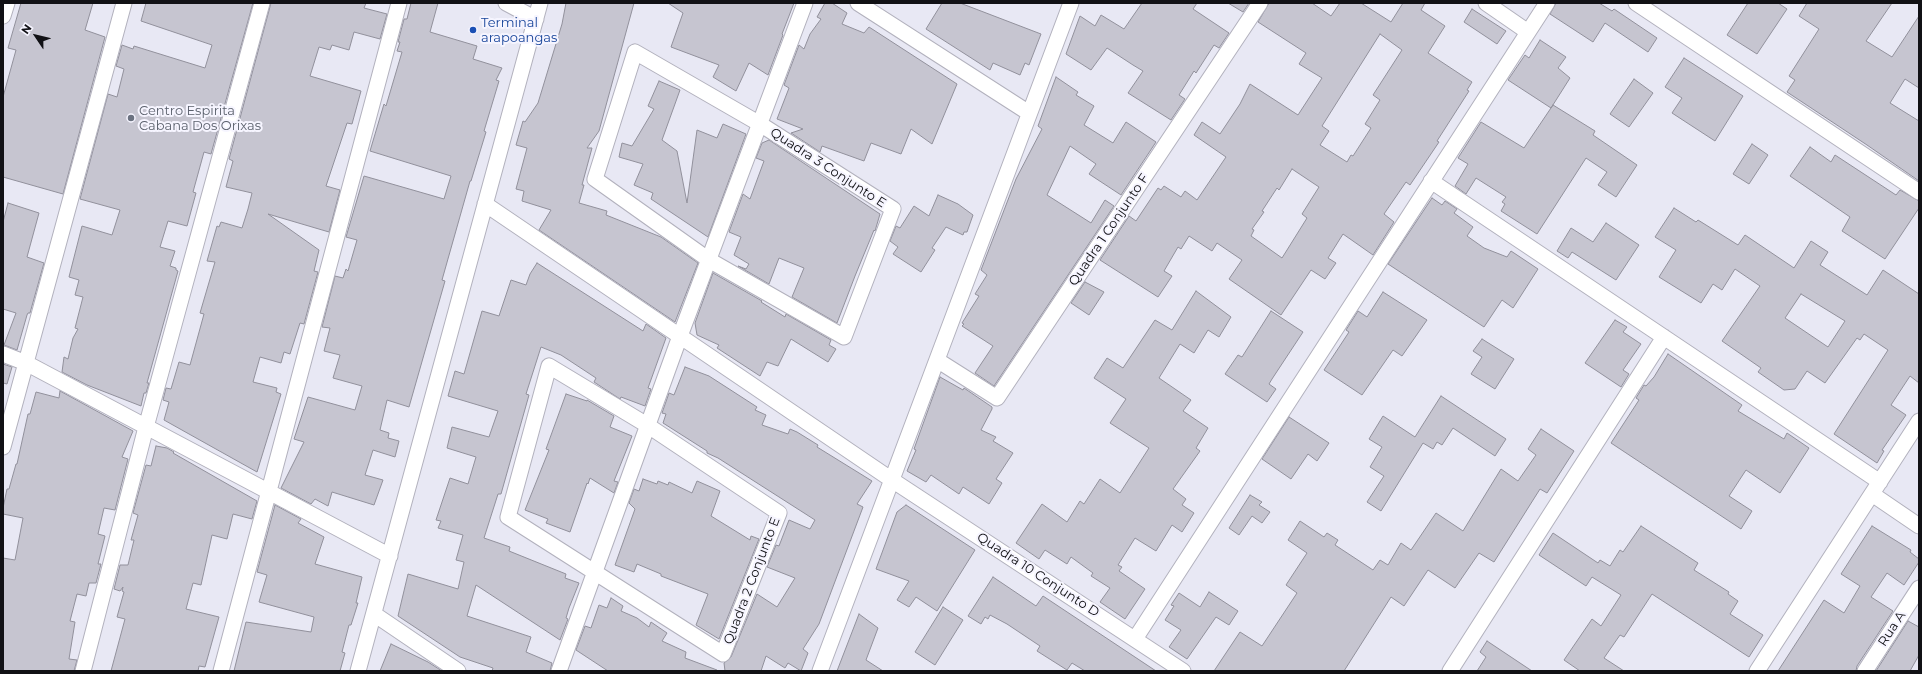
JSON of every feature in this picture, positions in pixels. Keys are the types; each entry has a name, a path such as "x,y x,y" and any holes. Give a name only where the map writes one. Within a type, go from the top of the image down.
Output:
{"street":[{"path":"3,16 7,3"},
{"path":"3,447 124,3"},
{"path":"84,671 146,427 262,3"},
{"path":"221,671 267,492 399,3"},
{"path":"506,3 536,19"},
{"path":"358,671 540,3"},
{"name":"Quadra 3 Conjunto E","path":"680,336 805,3"},
{"path":"858,3 1030,113"},
{"path":"820,671 1071,3"},
{"name":"Quadra 1 Conjunto F","path":"937,360 997,398 1260,3"},
{"path":"1486,3 1528,32"},
{"path":"1135,639 1547,3"},
{"path":"1636,3 1919,192"},
{"name":"Quadra 3 Conjunto E","path":"635,52 760,124 893,209 844,337 709,260 595,179 635,52"},
{"path":"1431,181 1664,337 1876,488 1919,526"},
{"name":"Quadra 10 Conjunto D","path":"485,204 892,480 1183,671"},
{"path":"559,671 680,336"},
{"path":"1450,671 1664,337"},
{"path":"3,354 26,363 390,556"},
{"name":"Quadra 2 Conjunto E","path":"549,366 647,425 779,513 723,654 594,573 508,517 549,366"},
{"path":"1757,671 1919,421"},
{"name":"Rua A","path":"1865,671 1917,596"},
{"path":"374,614 458,671"}],"building":[{"path":"21,3 93,3 85,30 105,37 63,194 3,177 3,97 16,50 8,48"},
{"path":"146,3 253,3 211,154 204,152 193,192 196,193 187,226 168,221 160,247 175,251 170,266 176,268 178,271 147,383 149,383 146,393 144,393 141,406 87,385 62,372 64,357 68,359 73,338 78,329 75,328 83,297 75,295 79,280 69,277 82,226 112,235 120,210 80,199 108,94 117,97 124,69 116,66 122,45 133,49 134,46 205,68 212,45 141,21"},
{"path":"271,3 366,3 364,8 387,14 380,39 354,32 349,50 332,45 330,50 319,47 310,76 361,91 352,124 347,123 326,186 340,190 329,232 268,214 319,250 314,271 318,272 304,324 300,323 290,354 284,352 281,363 260,357 253,382 277,388 276,392 281,394 257,472 164,420 169,402 163,400 166,388 171,389 179,362 190,365 204,314 200,313 215,262 207,261 217,226 219,227 221,222 242,228 248,209 252,193 226,187 233,161 229,159"},
{"path":"411,3 438,3 430,32 477,46 473,59 502,68 496,80 499,81 484,131 486,132 470,181 442,280 445,281 409,407 387,400 380,430 389,433 388,438 399,441 395,457 373,450 365,475 383,480 374,505 332,492 328,506 315,499 311,504 281,488 304,442 294,439 308,397 355,410 362,386 333,378 340,355 324,351 330,328 322,327 335,276 343,278 346,269 348,271 357,240 346,237 364,176 444,199 451,176 370,151 384,104 386,106 402,52 397,51 400,42 398,42 404,19 407,19"},
{"path":"566,3 634,3 599,131 587,148 592,148 582,185 584,185 579,203 607,211 606,215 661,237 698,263 675,322 539,230 551,210 522,201 524,191 516,189 527,148 516,145 523,121 525,122 538,103 562,24"},
{"path":"668,3 794,3 768,75 749,63 736,91 713,77 719,65 671,47 683,13"},
{"path":"825,3 832,3 847,13 842,24 864,33 869,27 957,84 932,144 911,129 901,154 871,143 864,161 822,146 820,152 791,133 803,129 777,119 789,88 784,85 799,45 804,49 810,34 821,19 817,17"},
{"path":"942,3 960,3 1041,34 1029,65 1025,63 1020,75 993,63 990,70 926,29"},
{"path":"1142,3 1197,3 1193,9 1229,33 1219,48 1214,45 1196,73 1194,71 1179,95 1185,99 1171,120 1128,93 1143,71 1107,48 1091,70 1066,54 1080,16 1095,26 1101,15 1124,29"},
{"path":"1228,3 1249,3 1243,12"},
{"path":"1269,3 1312,3 1331,16 1340,3 1361,3 1391,22 1403,3 1425,3 1421,10 1445,26 1428,53 1472,82 1467,90 1469,91 1437,141 1439,142 1410,185 1406,182 1384,214 1394,222 1373,255 1343,234 1328,258 1336,263 1325,279 1311,270 1281,315 1229,279 1242,260 1217,243 1212,251 1189,236 1181,249 1178,247 1164,271 1172,276 1158,297 1100,260 1129,216 1136,221 1158,188 1161,190 1164,186 1181,197 1185,191 1197,200 1226,157 1194,135 1202,122 1220,134 1240,104 1250,84 1298,115 1322,78 1299,64 1306,53 1258,22","holes":["1380,34 1402,50 1373,95 1380,100 1365,124 1371,128 1353,156 1351,155 1347,162 1320,145 1329,131 1322,126","1292,169 1319,187 1302,214 1307,218 1282,258 1251,236 1254,230 1252,229 1264,212 1262,211 1277,188 1279,190"]},
{"path":"1556,3 1599,3 1612,11 1614,9 1657,38 1648,52 1605,23 1593,42 1550,14"},
{"path":"1748,3 1778,3 1787,9 1757,54 1727,35"},
{"path":"1807,3 1892,3 1866,41 1892,57 1919,16 1919,88 1905,79 1890,103 1919,121 1919,181 1787,92 1795,80 1789,76 1819,29 1799,16"},
{"path":"1472,9 1506,31 1497,44 1464,22"},
{"path":"1540,40 1566,57 1558,68 1570,78 1551,108 1508,80 1525,55 1529,58"},
{"path":"1684,58 1743,96 1715,141 1672,113 1682,98 1665,87"},
{"path":"1056,77 1078,92 1076,95 1094,106 1084,125 1113,143 1126,122 1156,142 1121,195 1089,174 1096,164 1070,146 1047,195 1091,223 1105,200 1114,206 994,386 975,373 993,346 962,326 964,324 962,323 979,296 975,294 987,275 981,270 1016,179 1042,129 1038,126"},
{"path":"1634,79 1653,93 1629,127 1610,114"},
{"path":"659,81 680,90 662,140 677,151 687,203 697,130 717,138 723,124 746,134 708,237 651,199 653,193 634,185 643,164 619,157 622,143 632,146 654,109 648,106"},
{"path":"1553,105 1595,131 1593,135 1637,165 1616,197 1598,185 1607,172 1586,158 1537,234 1501,211 1505,204 1502,202 1506,197 1476,178 1466,194 1455,186 1468,164 1458,158 1481,122 1524,148"},
{"path":"769,140 880,214 875,231 874,230 837,323 792,297 804,268 779,258 769,284 738,266 746,269 749,264 734,255 741,237 729,232 743,194 750,199 764,161 756,158 762,143"},
{"path":"1752,144 1768,155 1749,184 1733,174"},
{"path":"1810,147 1831,162 1835,155 1896,195 1900,190 1919,201 1919,208 1885,259 1842,231 1850,217 1790,176"},
{"path":"938,195 958,204 973,215 967,232 964,232 963,235 946,227 932,248 935,250 921,272 893,254 898,247 890,241 896,226 900,228 914,206 929,216"},
{"path":"1432,198 1442,205 1445,201 1457,209 1454,213 1473,227 1467,236 1484,248 1507,257 1511,251 1538,269 1513,308 1502,300 1484,327 1388,264"},
{"path":"8,203 39,213 27,257 44,263 30,313 27,315 17,350 4,345 16,313 3,309 3,222"},
{"path":"1674,208 1696,222 1698,220 1738,245 1745,235 1794,268 1811,241 1828,252 1820,265 1867,295 1883,270 1919,294 1919,383 1910,376 1891,405 1906,415 1882,450 1884,451 1877,463 1834,434 1888,350 1864,334 1860,340 1857,338 1825,383 1807,371 1795,389 1784,390 1758,372 1761,368 1722,341 1760,286 1735,269 1722,290 1713,284 1701,303 1659,277 1676,250 1655,237","holes":["1801,294 1845,321 1828,347 1785,318"]},
{"path":"1606,223 1639,245 1616,280 1572,252 1568,258 1557,251 1571,228 1593,242"},
{"path":"537,263 643,331 646,324 666,338 648,388 651,389 645,406 621,397 620,399 594,382 596,378 561,355 541,347 526,394 529,395 501,494 498,494 484,538 510,547 509,551 566,574 565,578 579,583 569,608 566,618 568,619 560,640 476,585 467,616 531,637 526,652 552,663 550,671 492,671 493,668 460,657 398,616 408,574 458,589 464,562 456,560 463,535 438,528 441,521 436,520 450,478 468,484 476,457 447,448 452,427 489,437 498,411 448,396 455,371 464,374 482,311 499,316 511,280 526,285 530,274"},
{"path":"713,273 762,301 761,302 785,317 786,314 831,340 829,345 836,349 828,362 791,339 778,366 767,362 760,376 717,348 719,345 697,335 695,323"},
{"path":"1085,282 1104,292 1089,315 1071,303"},
{"path":"1196,291 1231,317 1219,337 1208,330 1194,353 1180,344 1159,378 1191,400 1183,411 1208,428 1196,448 1200,451 1173,489 1186,499 1182,505 1194,513 1182,532 1172,525 1156,551 1135,538 1118,565 1122,567 1119,571 1145,589 1125,619 1100,602 1110,588 1091,576 1093,573 1071,557 1067,564 1045,550 1039,559 1016,543 1042,504 1067,522 1080,501 1084,504 1100,479 1120,493 1149,448 1110,423 1126,399 1094,378 1107,358 1123,368 1155,320 1172,330"},
{"path":"1383,292 1427,320 1402,356 1393,350 1362,395 1324,370 1349,332 1346,330 1358,311 1367,317"},
{"path":"1271,311 1303,332 1269,384 1276,389 1267,402 1225,374 1238,355 1242,357"},
{"path":"1615,320 1627,327 1623,332 1641,344 1623,370 1629,374 1621,387 1585,363"},
{"path":"1482,339 1514,359 1495,389 1471,374 1482,357 1473,351"},
{"path":"1668,354 1742,405 1738,411 1784,439 1787,433 1809,448 1780,493 1746,470 1729,496 1752,511 1741,529 1611,443 1639,400 1636,398 1644,385 1646,386 1654,377"},
{"path":"3,364 12,367 7,384 3,383"},
{"path":"685,367 709,376 757,407 755,410 766,415 762,425 788,434 790,429 797,432 818,445 817,447 872,481 857,504 863,507 819,624 803,649 808,653 801,671 788,663 785,668 766,656 761,671 725,671 724,663 731,657 757,594 777,607 795,578 767,567 776,545 779,546 789,520 810,529 815,520 718,458 707,453 707,451 663,423 666,414 662,413 669,393 674,395"},
{"path":"940,377 963,390 964,388 992,407 981,430 996,437 993,441 1013,453 996,479 1002,483 989,504 963,487 959,494 931,475 926,482 907,471 916,450 914,449"},
{"path":"60,391 133,431 122,457 128,459 115,510 104,508 98,534 105,536 98,564 101,564 96,583 89,583 86,596 77,594 70,621 75,622 69,659 77,660 74,671 3,671 3,558 15,560 23,518 3,514 3,508 7,489 9,489 17,464 28,414 30,414 36,392 59,398"},
{"path":"566,394 587,400 614,416 610,427 632,436 614,481 618,482 614,493 590,478 570,532 546,523 548,519 525,510 549,450 546,449"},
{"path":"1441,396 1506,439 1495,456 1453,428 1442,445 1437,442 1433,449 1423,443 1381,511 1367,502 1384,476 1370,467 1382,447 1369,439 1383,416 1415,437"},
{"path":"1289,417 1329,443 1317,461 1308,454 1291,479 1262,459"},
{"path":"1541,429 1574,451 1547,493 1540,489 1494,562 1479,553 1455,588 1428,570 1404,606 1391,597 1344,671 1214,671 1240,632 1262,646 1297,593 1286,585 1307,553 1288,540 1300,521 1324,537 1327,533 1338,540 1335,545 1373,570 1380,560 1388,565 1401,543 1411,550 1436,513 1463,531 1501,469 1518,481 1536,455 1528,449"},
{"path":"156,446 167,448 174,452 173,453 257,501 252,519 233,514 227,539 212,535 201,585 193,583 186,609 219,617 205,667 199,666 198,671 111,671 125,619 117,617 124,592 122,591 123,587 120,591 114,589 120,565 128,565 134,540 131,540 138,515 133,513 146,465 151,466"},
{"path":"643,479 657,484 658,481 668,485 669,482 692,493 697,481 720,491 711,516 750,540 751,536 759,539 719,639 696,625 708,594 661,576 661,574 637,564 634,572 615,565 635,509 629,503 634,489 639,491"},
{"path":"1250,495 1262,502 1259,505 1270,512 1262,523 1252,516 1239,535 1229,528"},
{"path":"275,505 301,519 298,523 324,537 315,564 362,577 356,603 358,603 351,625 349,625 342,652 345,653 340,671 234,671 246,622 311,632 314,617 259,602 267,575 257,572"},
{"path":"906,505 975,550 937,611 916,597 909,607 897,600 909,581 876,569 897,512"},
{"path":"1641,526 1698,563 1694,570 1729,592 1728,594 1738,601 1730,614 1763,635 1749,657 1652,594 1624,637 1620,635 1604,658 1624,671 1580,671 1564,660 1592,619 1601,626 1621,595 1592,577 1586,586 1539,555 1553,533 1598,563 1600,560 1610,566 1620,550 1623,552"},
{"path":"1872,526 1911,550 1910,552 1919,559 1919,562 1904,585 1887,573 1871,597 1893,611 1857,666 1856,671 1778,671 1824,600 1844,613 1860,586 1841,574"},
{"path":"993,577 1036,606 1043,596 1156,671 1085,671 1072,663 1067,670 1037,651 1040,646 1007,624 990,615 988,619 985,617 981,624 968,616"},
{"path":"1209,592 1238,611 1229,625 1216,617 1187,659 1169,647 1181,630 1165,620 1174,606 1171,605 1179,593 1200,607"},
{"path":"611,598 623,606 621,611 637,618 649,627 651,622 667,633 662,641 686,652 685,658 717,671 608,671 576,650 585,626 591,628 599,605 607,608"},
{"path":"943,607 963,620 935,665 915,652"},
{"path":"859,614 878,628 866,660 883,671 837,671"},
{"path":"1908,621 1919,627 1919,655 1910,671 1876,671"},
{"path":"1487,641 1532,671 1477,671 1486,657 1480,652"},
{"path":"391,644 428,662 442,671 380,671"}],"place":[{"name":"Terminal arapoangas","path":"473,30"},
{"name":"Centro Espirita Cabana Dos Orixas","path":"131,118"}]}
